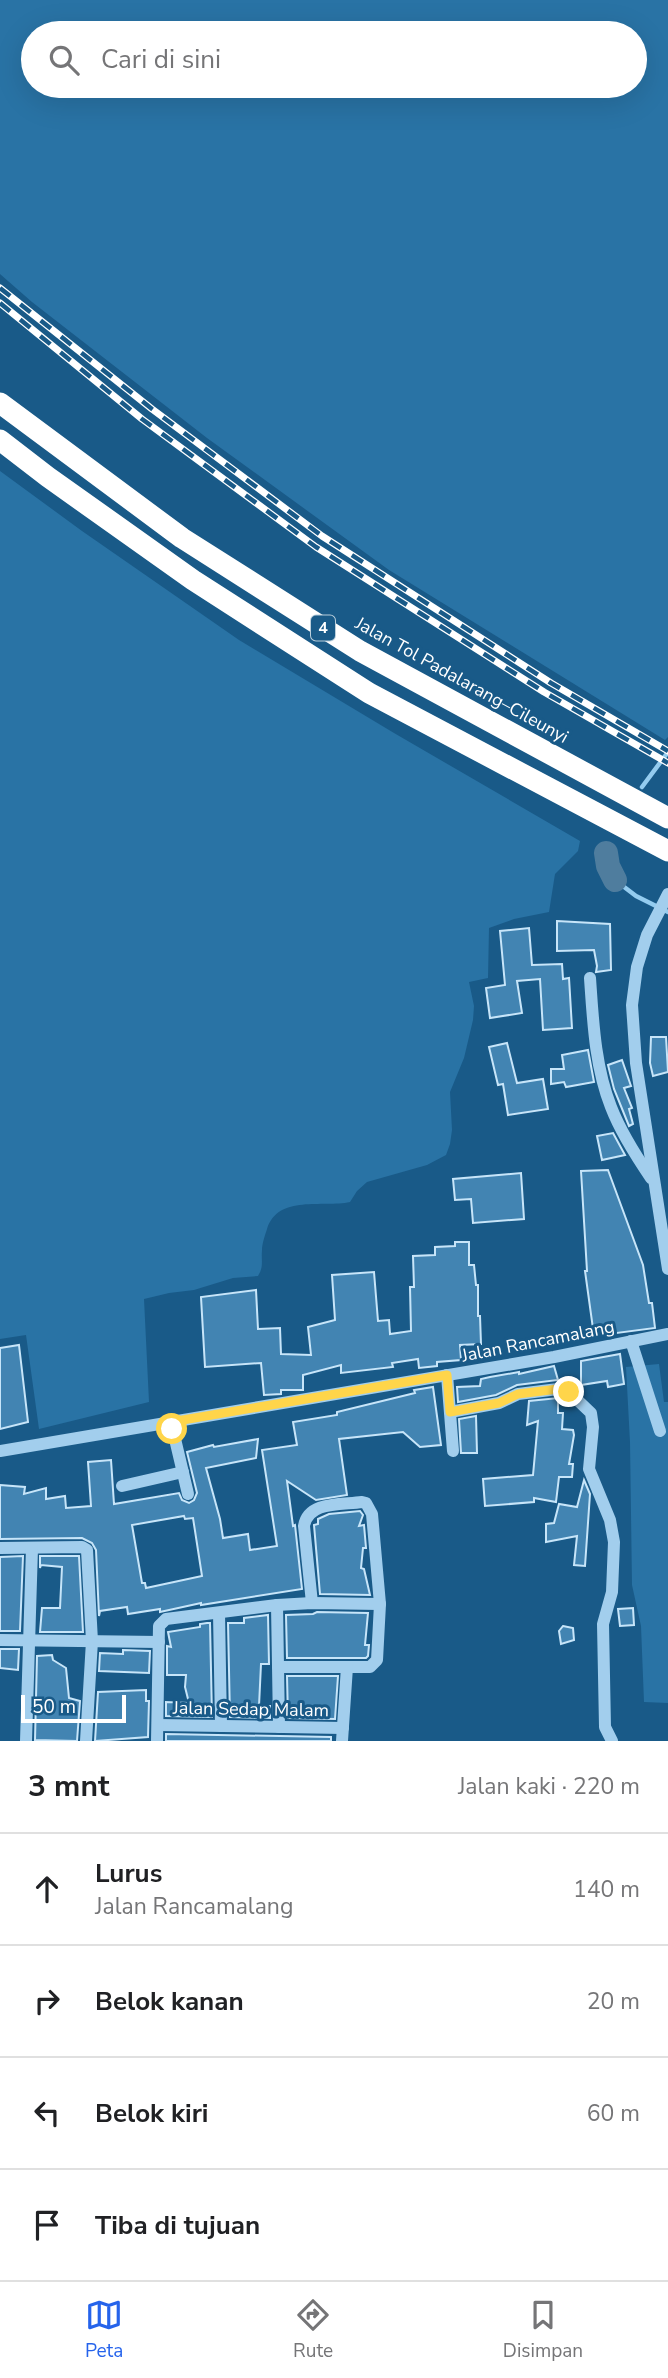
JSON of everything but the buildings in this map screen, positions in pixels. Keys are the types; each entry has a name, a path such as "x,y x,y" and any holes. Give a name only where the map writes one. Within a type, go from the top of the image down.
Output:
{"highway":[{"name":"Jalan Tol Padalarang–Cileunyi","path":"0,403 182,538 360,651 668,818"},
{"name":"4","path":"0,440 193,580 369,692 668,851"}],"street":[{"path":"668,894 657,912 637,967 632,1005 636,1063 668,1269"},
{"path":"590,978 598,1062 610,1105 653,1182"},
{"name":"Jalan Rancamalang","path":"0,1451 172,1426 668,1334"},
{"path":"631,1341 660,1431"},
{"path":"447,1375 453,1451"},
{"path":"450,1412 499,1403 518,1394 558,1389 569,1392 591,1413 593,1427 589,1469 610,1520 614,1542 611,1592 603,1624 605,1727 612,1741"},
{"path":"172,1426 188,1494"},
{"path":"122,1486 183,1472"},
{"path":"278,1667 370,1667 377,1660 380,1604 372,1514 366,1503 316,1508 305,1518 312,1603"},
{"path":"0,1548 82,1547 87,1550 92,1641 86,1741"},
{"path":"26,1741 27,1640 32,1548"},
{"path":"157,1741 159,1626 166,1619 277,1605 380,1604"},
{"path":"277,1605 279,1727"},
{"path":"219,1613 221,1726"},
{"path":"0,1640 159,1642"},
{"path":"342,1735 347,1667"},
{"name":"Jalan Sedap Malam","path":"158,1724 279,1727 342,1735"}],"shaded area":[{"path":"0,0 668,0 668,737 665,740 389,570 207,438 0,274"},
{"path":"0,471 239,640 580,841 578,851 555,874 549,912 514,919 489,928 488,978 469,982 474,1006 473,1020 464,1058 450,1092 452,1130 446,1155 427,1165 367,1182 350,1202 302,1205 281,1211 267,1229 262,1245 262,1267 258,1276 233,1278 194,1290 144,1299 149,1402 39,1429 26,1335 0,1339"},
{"path":"659,1364 664,1402 668,1402 668,1703 644,1702 641,1626 632,1585 626,1367"}],"waterway":[{"path":"642,787 668,752"},
{"path":"606,853 608,866 615,880"},
{"path":"615,880 636,896 668,912"}],"railway":[{"path":"0,288 152,409 322,536 551,683 668,751"},
{"path":"0,303 142,419 316,547 544,692 668,763"}],"route":[{"path":"172,1429 171,1422 447,1375 450,1412 499,1403 518,1394 558,1389 569,1392"}]}
